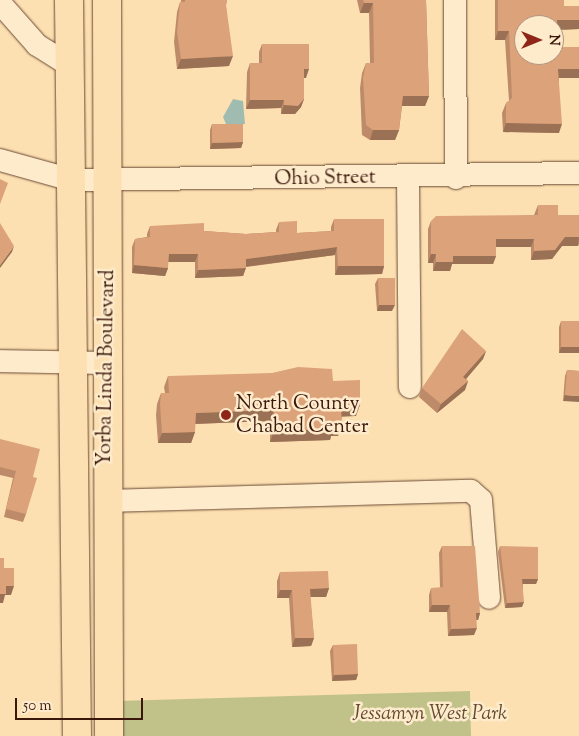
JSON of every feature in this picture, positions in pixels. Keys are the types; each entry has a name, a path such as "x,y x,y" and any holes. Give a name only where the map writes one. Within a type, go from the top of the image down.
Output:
{"main road":[{"name":"Yorba Linda Boulevard","path":"69,0 77,736"},
{"name":"Yorba Linda Boulevard","path":"107,0 109,364 106,501 109,736"}],"street":[{"path":"455,0 456,178"},
{"path":"0,3 37,45 70,66"},
{"name":"Ohio Street","path":"0,160 72,180 108,181 456,178 579,174"},
{"path":"408,178 410,387"},
{"path":"0,361 109,364"},
{"path":"106,501 471,491 481,500 489,598"}],"green space":[{"name":"Jessamyn West Park","path":"470,691 471,736 118,736 117,701"}],"shaded area":[{"path":"233,99 243,101 245,124 226,124 223,117"}],"building":[{"path":"185,0 227,0 226,5 233,56 181,59 177,32 180,2 185,2"},
{"path":"363,0 426,0 429,96 403,96 399,130 373,130 366,125 363,78 366,63 374,63 373,3 364,3"},
{"path":"498,0 564,0 564,6 579,6 579,20 564,20 564,15 514,15 514,65 564,65 564,47 579,47 579,69 558,69 562,124 506,123 506,103 512,98 509,31 498,31"},
{"path":"262,44 309,44 309,69 304,69 304,99 298,106 284,105 284,100 250,100 250,63 262,63"},
{"path":"212,124 243,124 243,142 212,143"},
{"path":"0,179 8,183 0,204"},
{"path":"538,205 558,205 558,215 579,215 579,237 565,237 555,250 534,251 534,239 496,239 496,256 453,256 453,262 436,262 436,254 431,254 431,221 436,216 538,215"},
{"path":"334,219 384,219 384,266 338,266 337,247 246,259 246,268 198,270 198,254 169,254 168,268 134,265 135,239 150,237 150,226 204,223 204,231 246,234 279,232 279,222 297,221 297,233 334,231"},
{"path":"0,223 14,246 0,265"},
{"path":"378,278 395,278 395,305 379,305"},
{"path":"561,321 579,321 579,347 561,347"},
{"path":"462,329 486,351 463,377 468,381 441,404 422,388"},
{"path":"298,367 332,369 333,381 360,380 360,405 341,406 342,425 334,425 334,429 274,431 274,410 196,413 195,432 162,433 161,393 169,393 168,376 272,373"},
{"path":"567,370 579,371 579,396 565,395"},
{"path":"0,439 40,449 33,477 37,478 26,514 6,509 16,471 0,467"},
{"path":"442,546 475,546 480,613 476,613 477,628 451,629 450,605 432,605 431,588 443,587"},
{"path":"500,546 538,547 538,579 522,579 524,602 507,603"},
{"path":"0,558 4,558 4,568 14,568 14,586 6,586 6,594 0,594"},
{"path":"328,571 329,588 310,589 314,638 295,638 292,590 280,590 280,572"},
{"path":"357,644 358,674 334,675 333,645"}],"place":[{"name":"North County Chabad Center","path":"226,415"}]}
